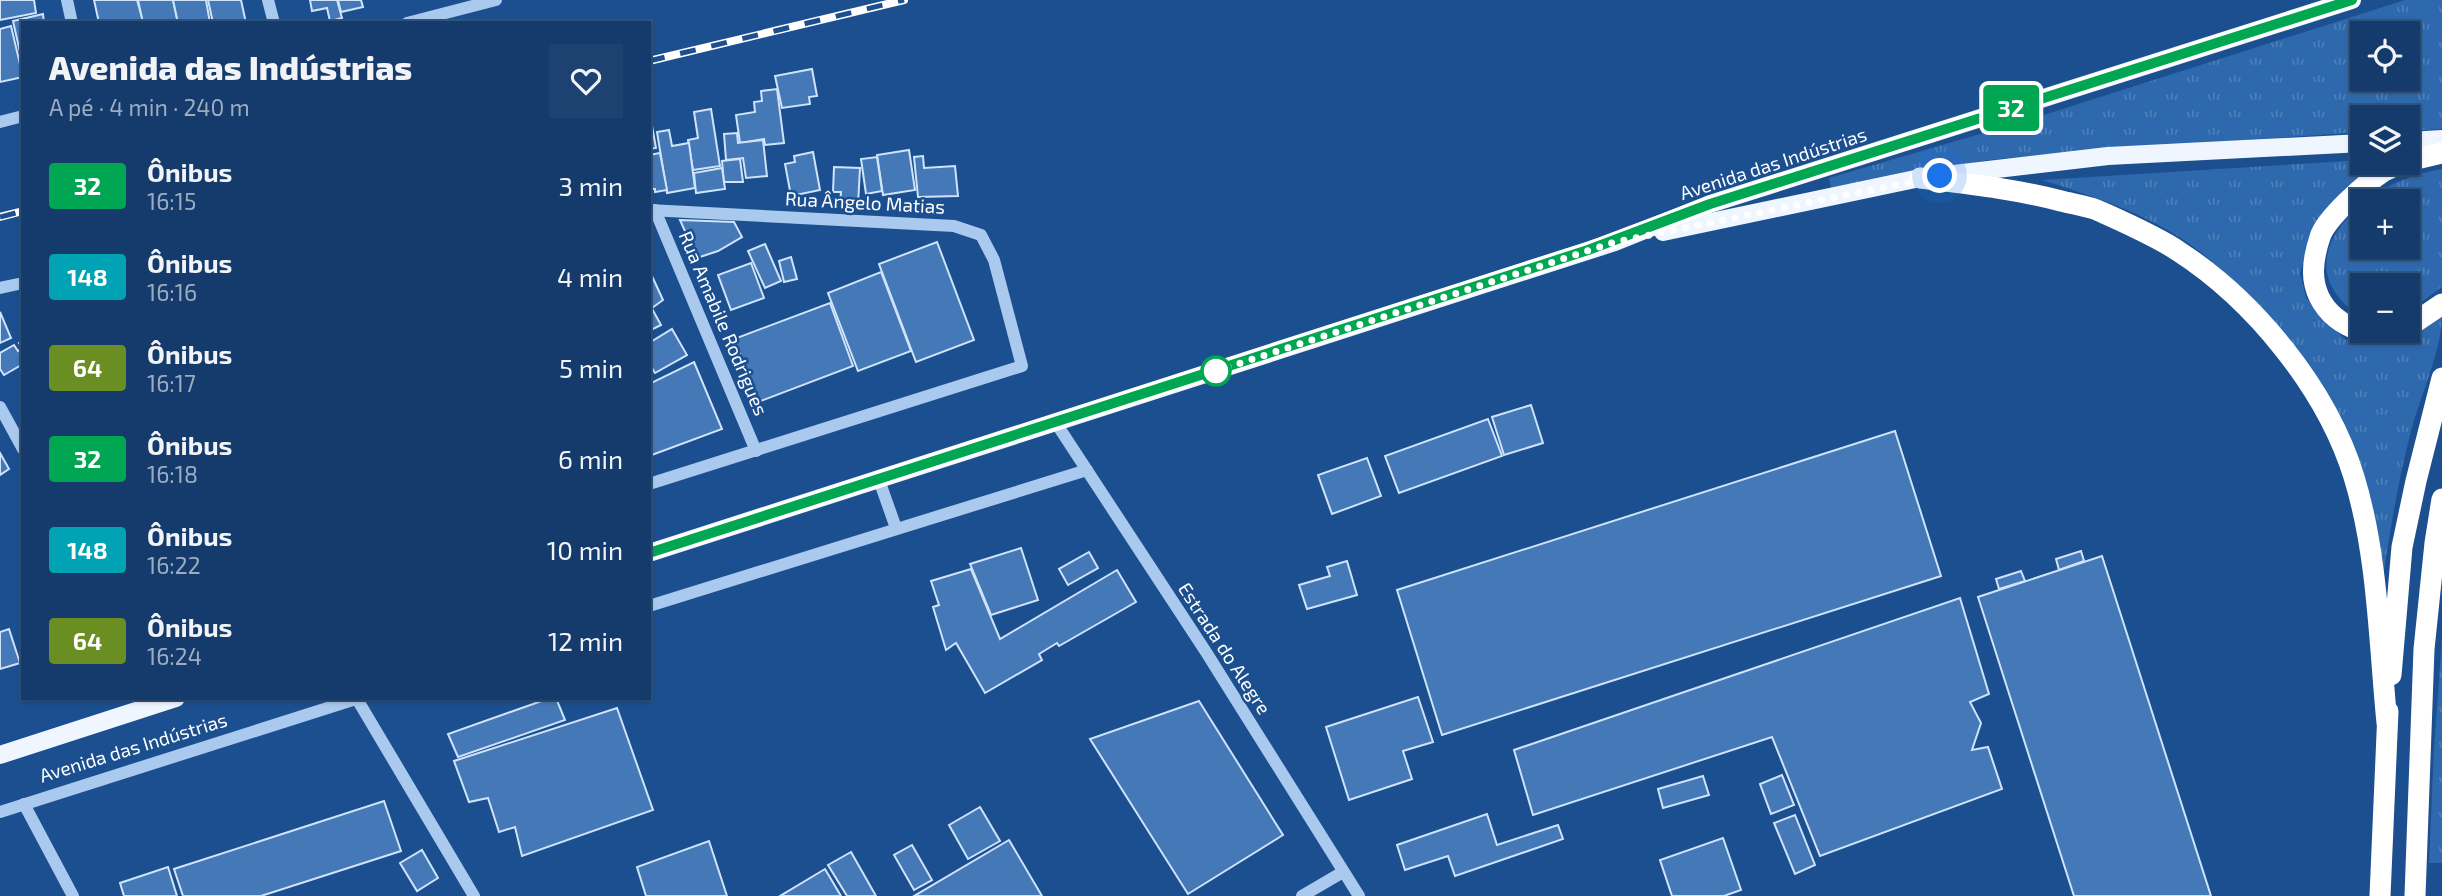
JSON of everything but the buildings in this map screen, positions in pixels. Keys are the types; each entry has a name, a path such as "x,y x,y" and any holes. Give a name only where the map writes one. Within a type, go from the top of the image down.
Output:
{"highway":[{"path":"2420,158 2442,153"},
{"path":"2350,327 2329,310 2315,288 2313,266 2320,234 2347,201 2380,175"},
{"path":"1920,178 2017,190 2095,209 2177,250 2237,296 2315,392 2340,439 2354,477 2365,524 2387,723"},
{"path":"2420,319 2442,304"},
{"path":"2380,896 2387,723 2402,547 2442,378"},
{"path":"2415,896 2424,649 2442,499"}],"main road":[{"name":"Avenida das Indústrias","path":"651,552 1615,242 1710,204 2352,0"},
{"path":"2420,140 2442,139"},
{"path":"1615,242 1920,178 2108,156 2350,144"},
{"name":"Avenida das Indústrias","path":"0,755 166,700"}],"street":[{"path":"67,0 72,21"},
{"path":"268,0 273,21"},
{"path":"414,21 474,3 496,0"},
{"path":"0,121 21,116"},
{"name":"Rua Ângelo Matias","path":"652,210 954,226 981,235 995,260 1022,366 756,450"},
{"name":"Rua Amabile Rodrigues","path":"652,210 756,450"},
{"path":"0,288 21,283"},
{"path":"0,407 21,445"},
{"name":"Estrada do Alegre","path":"1056,423 1213,664 1359,896"},
{"path":"651,483 756,450"},
{"path":"651,605 1087,470"},
{"path":"879,481 897,528"},
{"name":"Avenida das Indústrias","path":"0,812 355,700"},
{"path":"359,700 474,896"},
{"path":"24,804 73,896"},
{"path":"1302,896 1343,872"}],"green space":[{"path":"2405,0 2442,0 2442,129 2420,130 2420,105 2350,105 2350,133 1989,160 1831,188 1829,178 2028,120"},
{"path":"2350,161 2350,175 2373,175 2358,189 2350,189 2350,197 2313,231 2300,273 2306,297 2319,315 2350,343 2420,343 2420,331 2442,316 2435,356 2404,462 2383,577 2367,491 2352,442 2323,387 2283,332 2236,282 2171,232 2118,206 2042,180"},
{"path":"2442,169 2442,287 2420,303 2420,273 2350,273 2350,308 2333,290 2328,275 2326,261 2337,232 2350,216 2350,259 2420,259 2420,189 2383,189"},
{"path":"2442,639 2442,863 2429,863 2434,748"}],"railway":[{"path":"651,61 904,0"},
{"path":"0,217 21,212"}],"bus line":[{"name":"32","path":"651,552 1615,242 1710,204 2352,0"}],"route":[{"path":"1216,371 1615,242 1940,176"}]}
